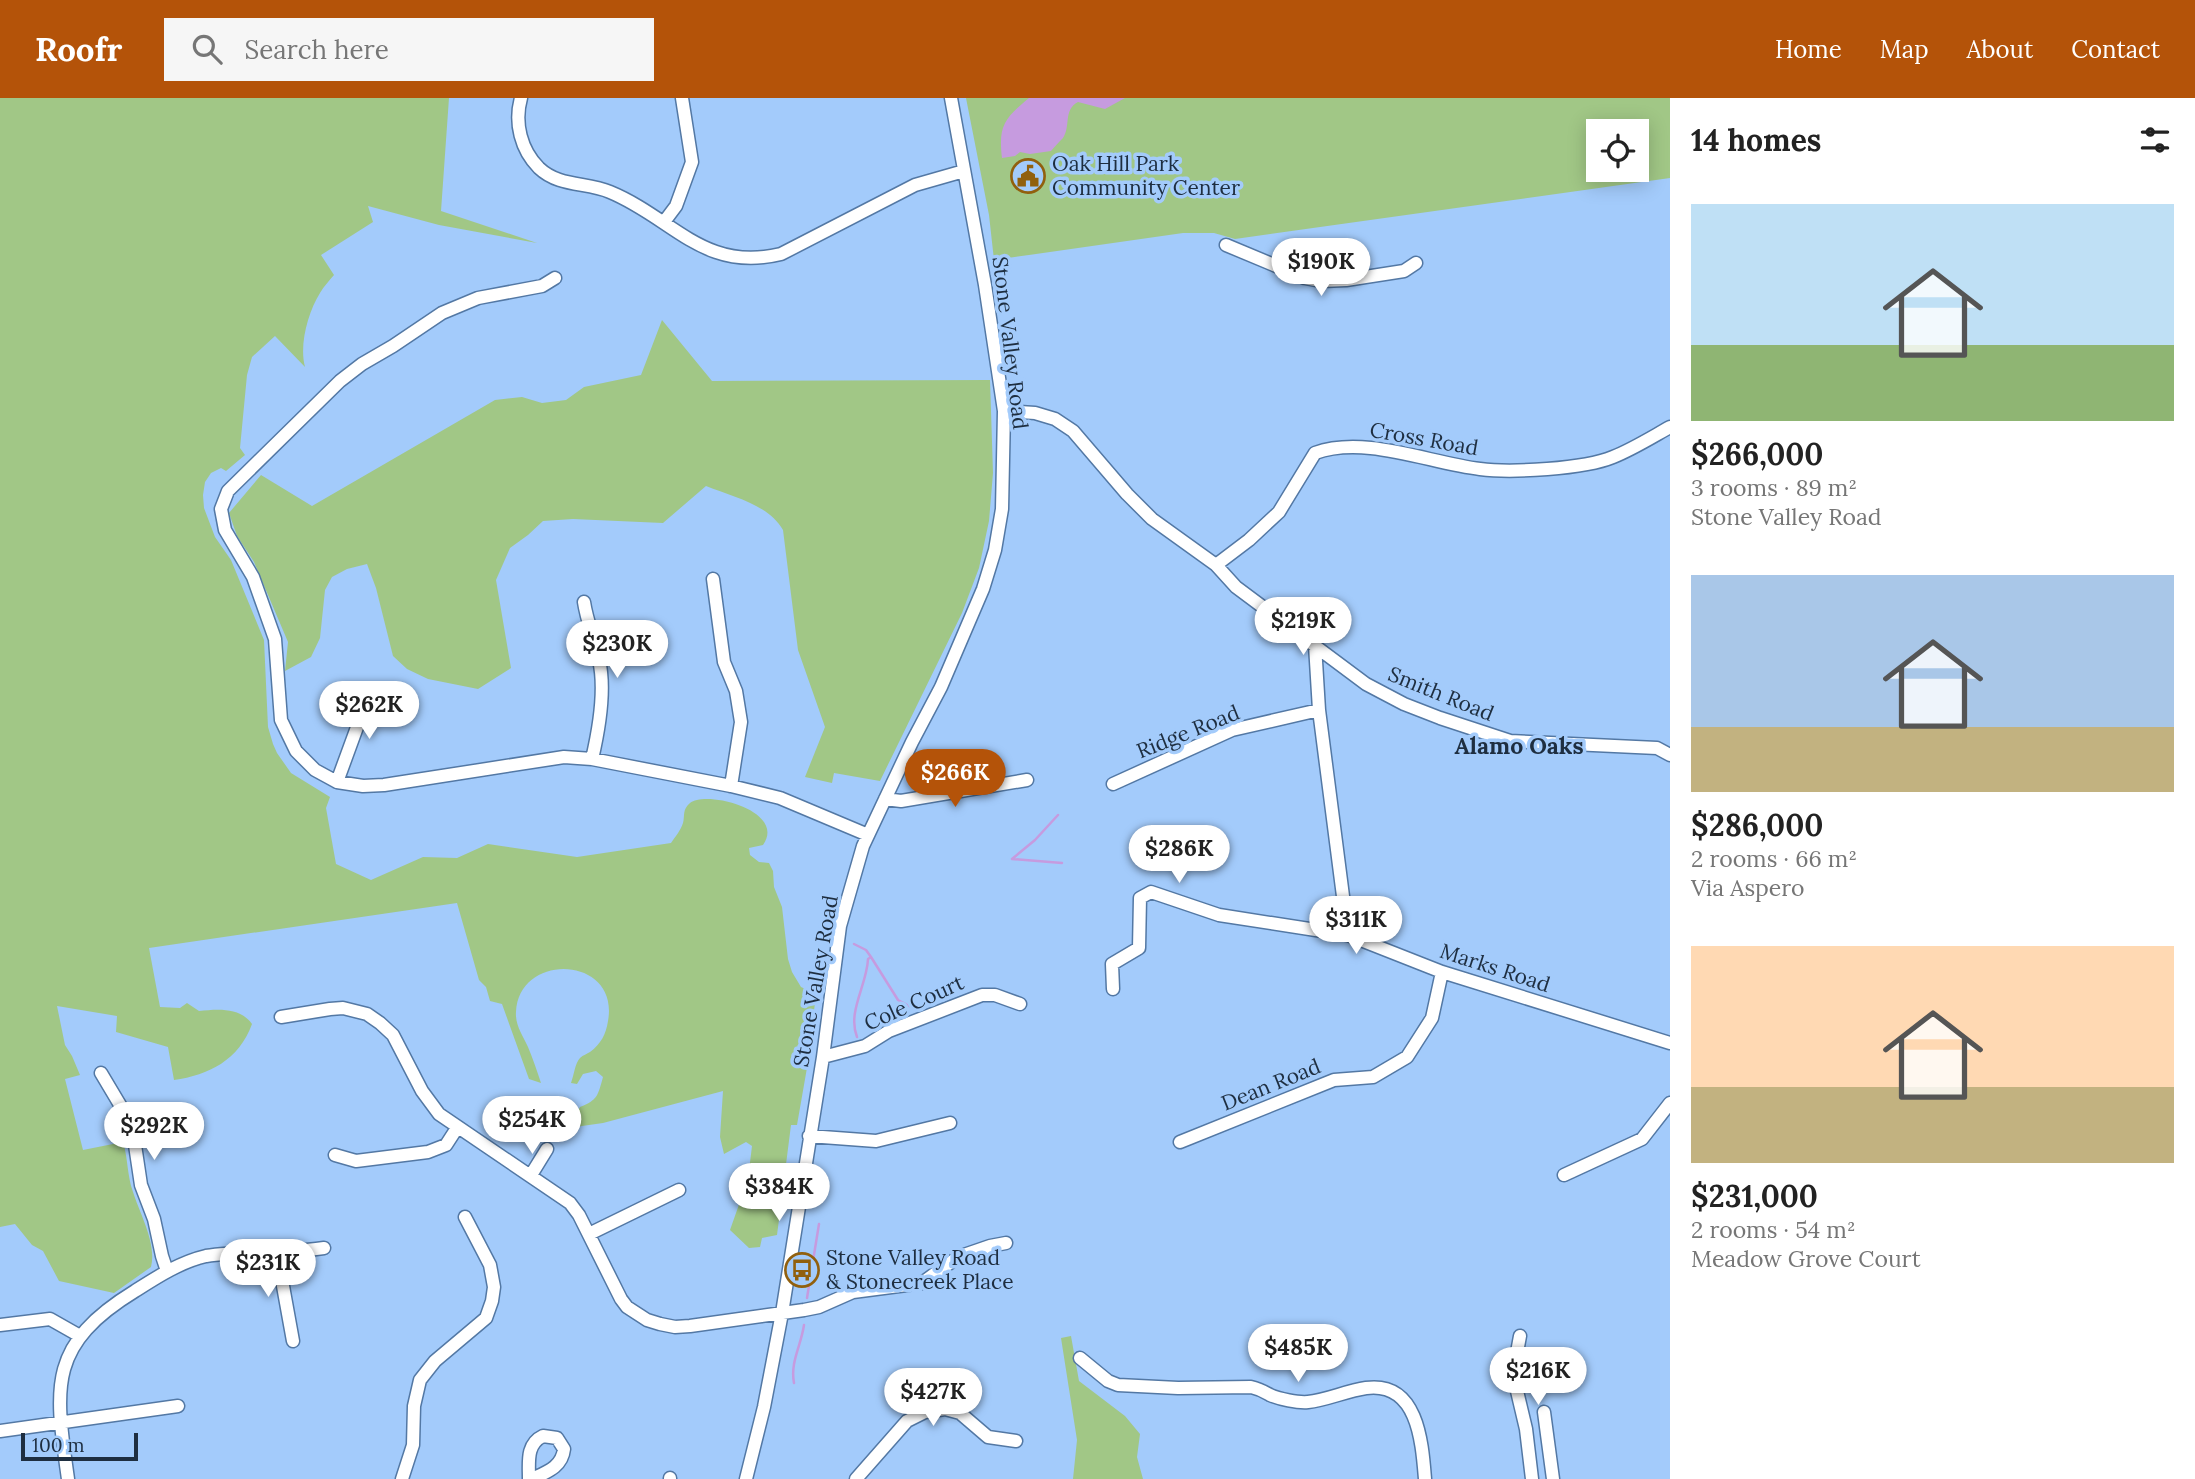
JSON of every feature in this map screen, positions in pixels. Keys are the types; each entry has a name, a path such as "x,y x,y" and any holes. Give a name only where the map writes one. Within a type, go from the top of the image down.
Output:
{"street":[{"path":"521,98 519,130 527,154 541,170 560,181 609,191 664,222 694,244 726,257 767,258 781,254 915,185 964,171"},
{"path":"664,222 676,206 692,162 682,98"},
{"name":"Stone Valley Road","path":"747,1479 782,1313 823,1057 840,926 868,835 941,687 983,589 995,550 1002,509 1004,411 985,285 951,98"},
{"path":"1226,245 1304,278 1321,281 1404,271 1416,263"},
{"path":"555,278 541,286 478,298 442,313 362,364 340,380 228,491 221,509 225,530 253,577 275,639 281,720 296,751 315,770 337,782 355,785 384,785 554,758 592,759 780,798 868,835"},
{"name":"Smith Road","path":"1004,411 1035,413 1055,419 1073,430 1127,494 1152,519 1216,565 1236,587 1366,684 1404,704 1510,741 1657,748 1670,754"},
{"name":"Cross Road","path":"1216,565 1249,540 1279,512 1315,453 1321,451 1356,446 1479,469 1524,471 1579,465 1612,458 1670,427"},
{"path":"713,579 724,662 736,691 741,722 731,786"},
{"path":"584,601 600,663 599,728 592,759"},
{"path":"1315,645 1319,710 1348,934"},
{"path":"337,782 371,689"},
{"name":"Ridge Road","path":"1113,784 1232,730 1319,710"},
{"path":"885,799 901,801 1027,780"},
{"name":"Marks Road","path":"1112,989 1112,964 1139,948 1140,898 1151,892 1219,915 1348,934 1442,972 1670,1043"},
{"name":"Dean Road","path":"1180,1142 1334,1080 1373,1077 1407,1057 1432,1018 1442,972"},
{"name":"Cole Court","path":"823,1057 865,1046 889,1031 982,995 995,995 1020,1003"},
{"path":"281,1017 342,1008 367,1014 380,1023 393,1035 428,1101 439,1114 570,1203 589,1234 621,1300 647,1320 675,1327 690,1326 819,1307 853,1292 922,1283 958,1256 1006,1243"},
{"path":"101,1073 132,1125 141,1185 154,1219 167,1271"},
{"path":"1564,1175 1642,1139 1670,1102"},
{"path":"809,1136 876,1141 950,1123"},
{"path":"335,1155 356,1161 428,1152 446,1145 457,1128"},
{"path":"531,1175 547,1149"},
{"path":"589,1234 679,1190"},
{"path":"402,1479 413,1445 414,1406 420,1380 435,1361 486,1318 492,1301 494,1287 490,1265 465,1217"},
{"path":"68,1479 60,1422 59,1400 63,1372 79,1336 103,1312 167,1271 208,1256 324,1248"},
{"path":"277,1252 293,1341"},
{"path":"0,1325 50,1319 79,1336"},
{"path":"1520,1336 1513,1374 1526,1429 1532,1479"},
{"path":"1080,1358 1108,1381 1128,1387 1251,1387 1262,1389 1271,1396 1306,1402 1368,1388 1382,1388 1396,1393 1409,1406 1418,1426 1425,1479"},
{"path":"0,1431 177,1406"},
{"path":"856,1479 907,1421 926,1412 945,1409 960,1413 988,1437 1016,1441"},
{"path":"1544,1412 1553,1479"}],"green space":[{"path":"0,98 449,98 441,211 537,243 439,225 368,206 373,222 321,255 334,275 320,293 308,319 303,349 305,367 275,336 252,357 247,375 240,448 245,455 226,471 221,468 211,473 205,482 204,508 215,537 231,560 264,640 268,727 273,744 291,773 330,797 326,808 336,864 371,880 423,857 457,858 488,844 577,857 671,843 682,826 686,808 690,803 699,800 712,799 742,806 764,822 767,833 763,845 749,848 750,855 759,862 769,863 773,871 774,887 782,907 792,972 801,987 816,994 797,1125 791,1125 777,1235 762,1238 760,1247 749,1248 730,1230 748,1179 752,1146 746,1142 724,1154 720,1137 723,1091 603,1123 575,1127 573,1121 580,1107 596,1096 603,1077 596,1071 583,1074 577,1084 571,1083 578,1060 594,1049 604,1034 608,1021 608,999 599,984 585,974 568,969 550,971 533,979 521,992 516,1012 518,1026 541,1083 529,1079 502,1004 490,1001 486,987 479,980 457,903 149,948 160,1007 180,1008 187,1003 199,1011 228,1010 247,1018 252,1024 246,1037 231,1056 211,1070 187,1078 174,1080 168,1047 116,1032 117,1016 57,1006 65,1045 80,1075 65,1079 83,1150 123,1142 131,1186 150,1239 151,1267 114,1293 59,1281 43,1251 32,1245 15,1224 0,1227"},
{"path":"966,98 1670,98 1670,178 1649,181 1649,119 1586,119 1586,182 1641,182 1235,239 1214,233 1183,233 994,260 989,215"},
{"path":"662,320 712,381 990,380 993,473 989,521 979,568 962,613 880,781 834,773 832,783 805,777 825,727 798,650 783,530 759,508 706,486 663,523 573,519 543,521 510,548 496,580 511,668 478,689 428,679 407,669 393,656 376,588 367,564 347,569 332,577 325,590 320,638 311,657 285,671 288,642 254,562 237,536 229,513 261,475 312,506 495,400 522,397 542,403 566,400 584,387 641,375"},
{"path":"1071,1336 1079,1381 1125,1416 1140,1434 1137,1457 1143,1479 1073,1479 1077,1440 1061,1338"}],"shaded area":[{"path":"1029,98 1125,98 1105,109 1078,102 1070,109 1063,138 1051,151 1030,154 1020,152 1015,156 1002,158 1001,138 1005,123"}],"waterway":[{"path":"1012,859 1035,840 1058,815"},
{"path":"1012,859 1062,863"},
{"path":"854,944 866,950 871,957 868,959 854,1018 857,1037"},
{"path":"871,957 898,1000 911,1007"},
{"path":"807,1298 819,1224"},
{"path":"794,1383 795,1361 804,1325"}],"place":[{"name":"Oak Hill Park Community Center","path":"1028,176"},
{"name":"Stone Valley Road & Stonecreek Place","path":"802,1270"}],"district":[{"name":"Alamo Oaks","path":"1519,746"}]}
